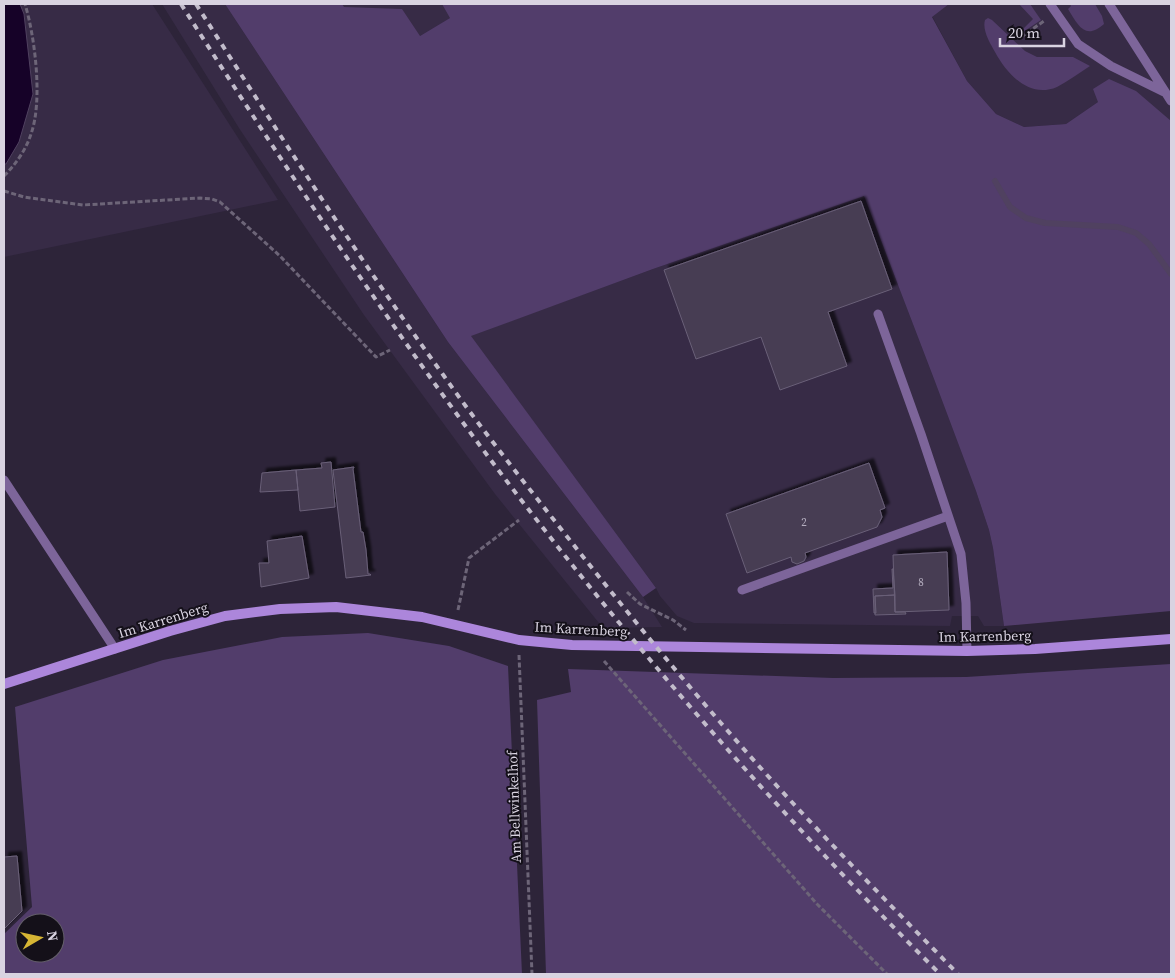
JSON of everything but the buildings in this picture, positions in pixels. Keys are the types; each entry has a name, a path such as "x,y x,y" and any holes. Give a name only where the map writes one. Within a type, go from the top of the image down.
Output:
{"street":[{"name":"Im Karrenberg","path":"4,684 170,631 225,616 280,609 336,607 422,617 519,640 590,645 967,651 1035,649 1171,639"}],"lane":[{"path":"1050,4 1078,44 1111,66 1164,92"},
{"path":"1109,4 1171,101"},
{"path":"878,314 961,554 966,603 967,651"},
{"path":"4,480 115,649"},
{"path":"742,590 948,516"}],"path":[{"path":"4,176 15,165 31,134 36,107 36,68 32,32 25,4"},
{"path":"1020,37 1044,21"},
{"path":"4,191 24,197 83,205 200,198 220,202 280,256 376,357 390,350"},
{"path":"455,626 469,558 519,520"},
{"path":"627,592 640,604 673,620 686,630"},
{"name":"Am Bellwinkelhof","path":"519,640 532,974"},
{"path":"590,645 817,904 886,974"}],"shaded area":[{"path":"4,4 152,4 278,200 4,257"},
{"path":"4,4 20,4 24,14 33,94 19,142 6,164 4,164"},
{"path":"162,4 225,4 448,342 643,597 662,627 603,628 495,494 364,315 239,128"},
{"path":"225,4 342,4 344,7 402,9 420,36 450,18 442,4 949,4 932,17 967,81 996,114 1024,127 1066,124 1098,102 1093,89 1109,79 1136,91 1171,121 1171,611 1004,626 989,530 864,196 653,269 471,336 656,588 643,597 448,342"},
{"path":"282,4 474,4 420,36"},
{"path":"949,4 1171,4 1171,126 1098,102 1066,124 1024,127 996,114 967,81 932,16"},
{"path":"1019,4 1030,4 1041,20 1023,32 1022,30 1033,19"},
{"path":"1070,4 1095,4 1104,24 1092,31 1083,29 1068,9 1071,6"},
{"path":"988,18 1025,51 1037,57 1073,57 1090,66 1057,87 1037,90 1028,87 1013,76 995,52 987,36 984,24"},
{"path":"864,195 989,530 1004,626 984,626 978,616 952,616 950,626 694,623 677,616 660,596 470,336"},
{"path":"368,633 449,646 508,666 522,974 4,974 4,934 15,923 15,963 65,963 65,913 26,913 32,907 15,707 163,660 282,637"},
{"path":"1171,664 1171,974 546,974 537,700 571,692 568,669 833,678 966,677"}],"waterway":[{"path":"995,181 1010,207 1026,218 1045,223 1118,227 1136,233 1149,244 1171,274"}],"railway":[{"path":"181,4 349,261 437,387 529,510 626,631 727,749 885,919 940,974"},
{"path":"196,4 317,192 379,284 488,436 642,630 749,755 799,810 958,974"}]}
